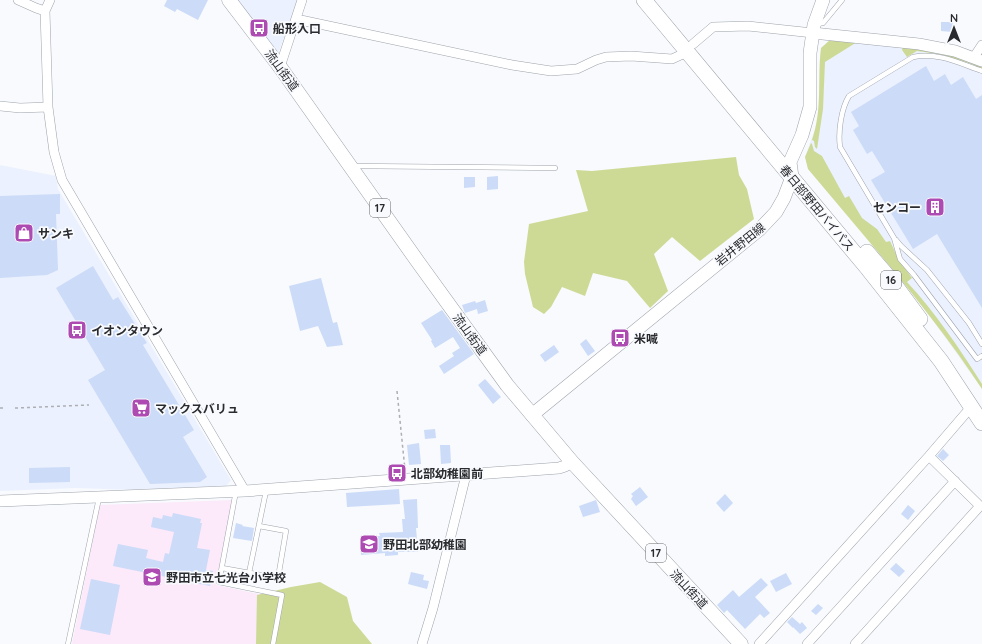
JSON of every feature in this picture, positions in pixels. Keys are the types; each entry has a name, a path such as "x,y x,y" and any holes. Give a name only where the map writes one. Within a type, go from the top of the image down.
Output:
{"highway":[{"name":"春日部野田バイパス","path":"644,0 690,48 892,281 965,379 977,406 982,423"},
{"name":"春日部野田バイパス","path":"657,0 690,48 977,406"}],"main road":[{"name":"流山街道","path":"229,0 280,67 484,353 532,415 572,462 741,644"},
{"path":"790,162 802,135 810,107 810,54 813,29 823,0"},
{"name":"岩井野田線","path":"532,415 760,229 776,212 784,198 792,177 790,162"}],"street":[{"path":"18,0 45,10"},
{"path":"50,0 45,10 48,107 54,152 62,180 241,491"},
{"path":"280,67 302,0"},
{"path":"296,19 512,65 551,71 577,69 606,57 631,56 672,59 690,48 713,26 813,29 919,44 949,50 978,59 982,45"},
{"path":"0,106 20,108 48,107"},
{"path":"758,644 928,456 977,406"},
{"path":"855,644 980,506 928,456"},
{"path":"0,501 241,491 559,468 572,462"},
{"path":"422,644 433,608 466,475"},
{"path":"807,644 955,481"}],"lane":[{"path":"813,29 823,23 842,0"},
{"path":"982,71 942,57 925,55 913,57 848,96 844,104 839,139 840,147 894,238 927,270 969,323 982,344"},
{"path":"350,166 555,168"},
{"path":"894,238 900,259 914,275 977,359 982,356"},
{"path":"249,573 266,489"},
{"path":"241,491 220,582 282,595 273,644"},
{"path":"68,644 99,498"},
{"path":"222,568 278,578 286,531 259,526"}],"path":[{"path":"397,391 406,479"},
{"path":"15,408 89,405"},
{"path":"0,408 6,408"}],"shaded area":[{"path":"237,0 298,0 278,54"},
{"path":"830,40 916,48 982,66 982,389 929,315 893,269 808,169 805,157 815,129 819,111 821,48"},
{"path":"0,165 56,176 58,189 231,480 226,486 135,490 76,488 0,491"},
{"name":"野田市立七光台小学校","path":"233,500 222,568 216,585 277,598 271,644 72,644 100,505"}],"green space":[{"path":"830,40 857,42 825,62 823,109 817,149 814,141 812,140 819,105 821,48"},
{"path":"903,47 941,52 982,66 982,69 969,63 938,54 917,51 907,57 902,50"},
{"path":"811,143 814,151 822,156 845,198 849,196 862,218 877,229 886,242 890,241 899,260 912,278 907,282 947,331 982,384 982,389 942,332 920,304 808,169 805,157"},
{"path":"736,157 739,175 747,189 754,219 700,261 672,237 654,254 668,291 650,308 627,281 593,273 585,296 562,287 551,307 544,314 533,307 525,274 524,262 529,224 588,211 576,170 592,171"},
{"path":"320,582 347,597 353,621 372,644 256,644 257,595"}],"building":[{"path":"167,0 208,0 198,20 177,9 175,12 164,6"},
{"path":"941,22 953,22 952,32 941,31"},
{"name":"センコー","path":"926,66 934,81 945,74 951,85 963,77 976,99 982,95 982,308 937,234 913,249 871,180 885,172 872,151 867,154 853,130 859,126 851,112"},
{"path":"498,176 498,189 487,190 487,177"},
{"path":"464,177 475,177 475,187 464,188"},
{"path":"60,194 60,214 56,214 58,270 47,275 0,278 0,196"},
{"path":"93,266 113,300 118,297 147,343 143,345 194,430 183,437 207,477 200,482 150,484 88,380 105,370 56,288"},
{"path":"321,278 333,323 337,322 343,345 327,347 318,326 300,331 289,286"},
{"path":"485,300 488,311 478,314 477,309 465,313 462,305"},
{"path":"442,310 474,354 444,374 439,366 454,356 452,353 460,348 453,337 435,348 431,341 432,340 421,323"},
{"path":"586,339 595,351 588,356 580,344"},
{"path":"554,345 559,352 545,362 540,355"},
{"path":"485,379 501,397 493,404 478,385"},
{"path":"435,429 436,438 425,439 424,430"},
{"path":"419,443 421,464 409,465 407,445"},
{"path":"440,445 450,445 451,463 441,464"},
{"path":"943,449 949,455 943,461 937,456"},
{"path":"70,467 70,482 29,483 29,468"},
{"path":"640,487 648,497 636,506 631,499 633,496 631,494"},
{"path":"399,489 400,504 347,507 346,493"},
{"path":"725,494 733,503 724,512 716,503"},
{"path":"417,499 418,528 416,528 418,552 398,552 398,555 385,556 385,553 361,555 360,537 380,536 379,533 403,532 402,519 405,519 403,500"},
{"path":"596,500 600,512 583,517 579,506"},
{"path":"908,505 915,511 908,520 901,514"},
{"path":"173,513 201,519 200,523 202,523 197,548 210,550 206,570 213,571 210,586 113,566 118,544 148,550 146,558 163,562 165,553 169,554 174,532 151,527 153,517 162,519 163,515 172,517"},
{"path":"236,523 243,525 242,526 254,528 252,541 233,538"},
{"path":"896,563 905,571 899,577 890,569"},
{"path":"411,572 424,575 423,580 429,581 427,589 408,584"},
{"path":"786,573 792,584 776,592 770,581"},
{"path":"761,578 768,585 755,597 770,613 764,618 760,614 745,629 727,610 724,613 717,605 733,590 739,597"},
{"path":"91,579 120,585 110,635 80,629"},
{"path":"818,604 823,608 816,615 811,611"},
{"path":"792,617 800,624 802,622 807,628 800,634 787,622"}],"place":[{"name":"船形入口","path":"259,28"},
{"name":"センコー","path":"935,207"},
{"name":"サンキ","path":"24,233"},
{"name":"イオンタウン","path":"77,330"},
{"name":"米喊","path":"620,338"},
{"name":"マックスバリュ","path":"141,408"},
{"name":"北部幼稚園前","path":"397,473"},
{"name":"野田北部幼稚園","path":"369,544"},
{"name":"野田市立七光台小学校","path":"152,577"}]}
